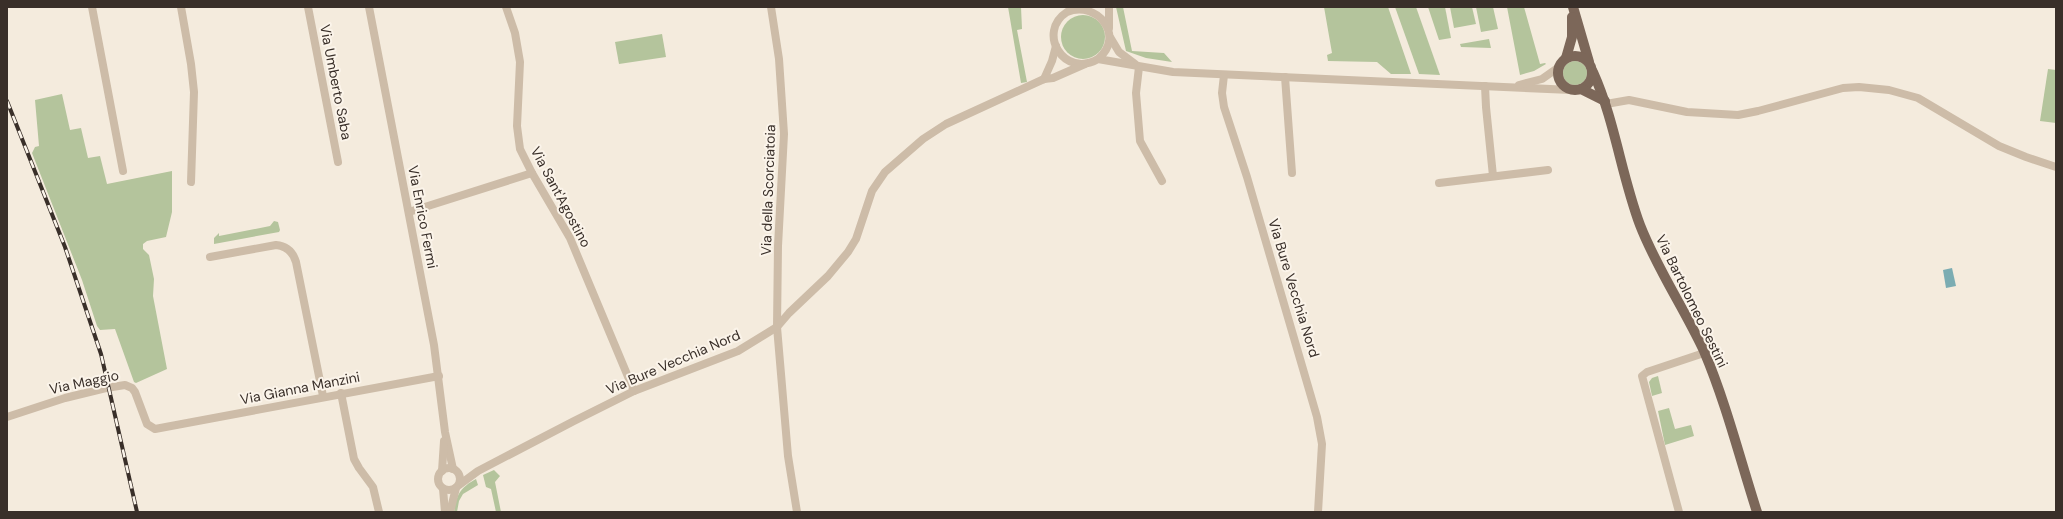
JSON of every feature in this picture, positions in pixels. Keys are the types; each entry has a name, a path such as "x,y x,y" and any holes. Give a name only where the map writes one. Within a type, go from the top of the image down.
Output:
{"main road":[{"path":"1569,7 1573,33 1566,58 1559,67 1558,73 1560,82 1571,90 1581,90 1606,102"},
{"name":"Via Bartolomeo Sestini","path":"1573,7 1591,67 1606,102 1640,224 1654,258 1704,353 1721,397 1757,512"},
{"path":"1566,58 1578,56 1591,67 1589,84 1581,90"}],"street":[{"path":"92,7 123,171"},
{"path":"181,7 191,64 194,92 191,182"},
{"name":"Via Umberto Saba","path":"308,7 338,162"},
{"name":"Via Enrico Fermi","path":"369,7 439,376 445,432"},
{"name":"Via Sant'Agostino","path":"506,7 515,33 520,62 517,126 518,142 532,173 570,238 634,391"},
{"name":"Via della Scorciatoia","path":"771,7 778,59 784,140 778,246 777,327 788,456 797,512"},
{"path":"1098,60 1107,50 1110,33 1109,7"},
{"path":"1044,79 1052,61 1056,46 1054,32 1060,20 1069,11 1083,8 1090,9 1100,15 1122,55 1139,67"},
{"path":"1056,46 1065,58 1074,63 1085,64 1098,60 1169,72 1571,90"},
{"name":"Via Bure Vecchia Nord","path":"458,487 478,471 634,391 738,351 777,327 828,276 848,252 856,239 872,191 886,172 923,139 946,124 1044,79 1053,78 1085,64"},
{"path":"1139,67 1136,93 1140,141 1162,181"},
{"path":"1513,87 1537,81 1559,67"},
{"name":"Via Bure Vecchia Nord","path":"1224,74 1222,93 1224,107 1247,177 1317,417 1322,444 1318,512"},
{"path":"1286,77 1292,173"},
{"path":"1486,86 1486,107 1493,176"},
{"path":"1606,102 1629,100 1687,112 1738,115 1843,88 1859,87 1889,90 1918,98 1999,146 2026,158 2056,167"},
{"path":"1439,183 1548,170"},
{"path":"408,212 532,173"},
{"path":"210,257 276,245 284,246 293,253 323,396"},
{"path":"1679,512 1642,376 1647,372 1704,353"},
{"name":"Via Gianna Manzini","path":"167,427 323,396 439,376"},
{"name":"Via Maggio","path":"7,417 73,396 125,385 132,388 135,392 150,427 155,429 167,427"},
{"path":"341,393 354,459 373,487 379,512"},
{"path":"445,432 455,470 460,478 450,512"},
{"path":"444,512 443,489 438,480 442,471 445,432"},
{"path":"442,471 447,468 455,470 478,471"},
{"path":"443,489 450,491 458,487"}],"green space":[{"path":"1008,7 1021,7 1022,29 1017,30 1027,82 1021,83"},
{"path":"1116,7 1123,7 1132,51 1164,53 1172,62 1146,58 1126,51"},
{"path":"1324,7 1388,7 1411,74 1391,74 1377,62 1328,61 1327,55 1332,53"},
{"path":"1395,7 1416,7 1440,75 1419,74"},
{"path":"1428,7 1445,7 1451,38 1439,40"},
{"path":"1450,7 1472,7 1476,24 1454,28"},
{"path":"1476,7 1493,7 1498,29 1481,32"},
{"path":"1507,7 1524,7 1540,64 1546,64 1534,71 1520,75"},
{"path":"1079,15 1087,15 1092,16 1099,21 1104,28 1104,46 1099,53 1092,58 1079,59 1071,56 1064,49 1061,41 1061,33 1064,25 1071,18"},
{"path":"662,34 666,57 619,64 615,42"},
{"path":"1489,39 1491,48 1461,47 1460,44"},
{"path":"1575,61 1584,64 1587,73 1584,82 1575,85 1566,82 1563,73 1566,64"},
{"path":"2048,69 2056,70 2056,123 2040,121"},
{"path":"62,94 70,130 81,128 88,158 100,156 107,184 172,171 172,212 166,237 147,241 143,244 143,249 149,255 154,279 153,296 167,369 136,383 134,382 115,329 100,330 97,326 82,280 32,153 35,147 39,146 35,100"},
{"path":"274,221 278,222 279,232 214,244 214,238 219,233 219,236 270,226"},
{"path":"1658,376 1662,393 1652,396 1649,382 1652,378"},
{"path":"1669,408 1675,429 1691,425 1694,436 1665,445 1658,411"},
{"path":"494,470 500,476 495,482 501,512 496,512 491,489 486,487 483,475"},
{"path":"476,479 478,485 463,494 459,501 457,512 454,512 456,501 460,492 463,488"}],"water":[{"path":"1952,268 1956,286 1946,288 1943,270"}],"railway":[{"path":"7,101 65,247 101,354 137,512"}]}
